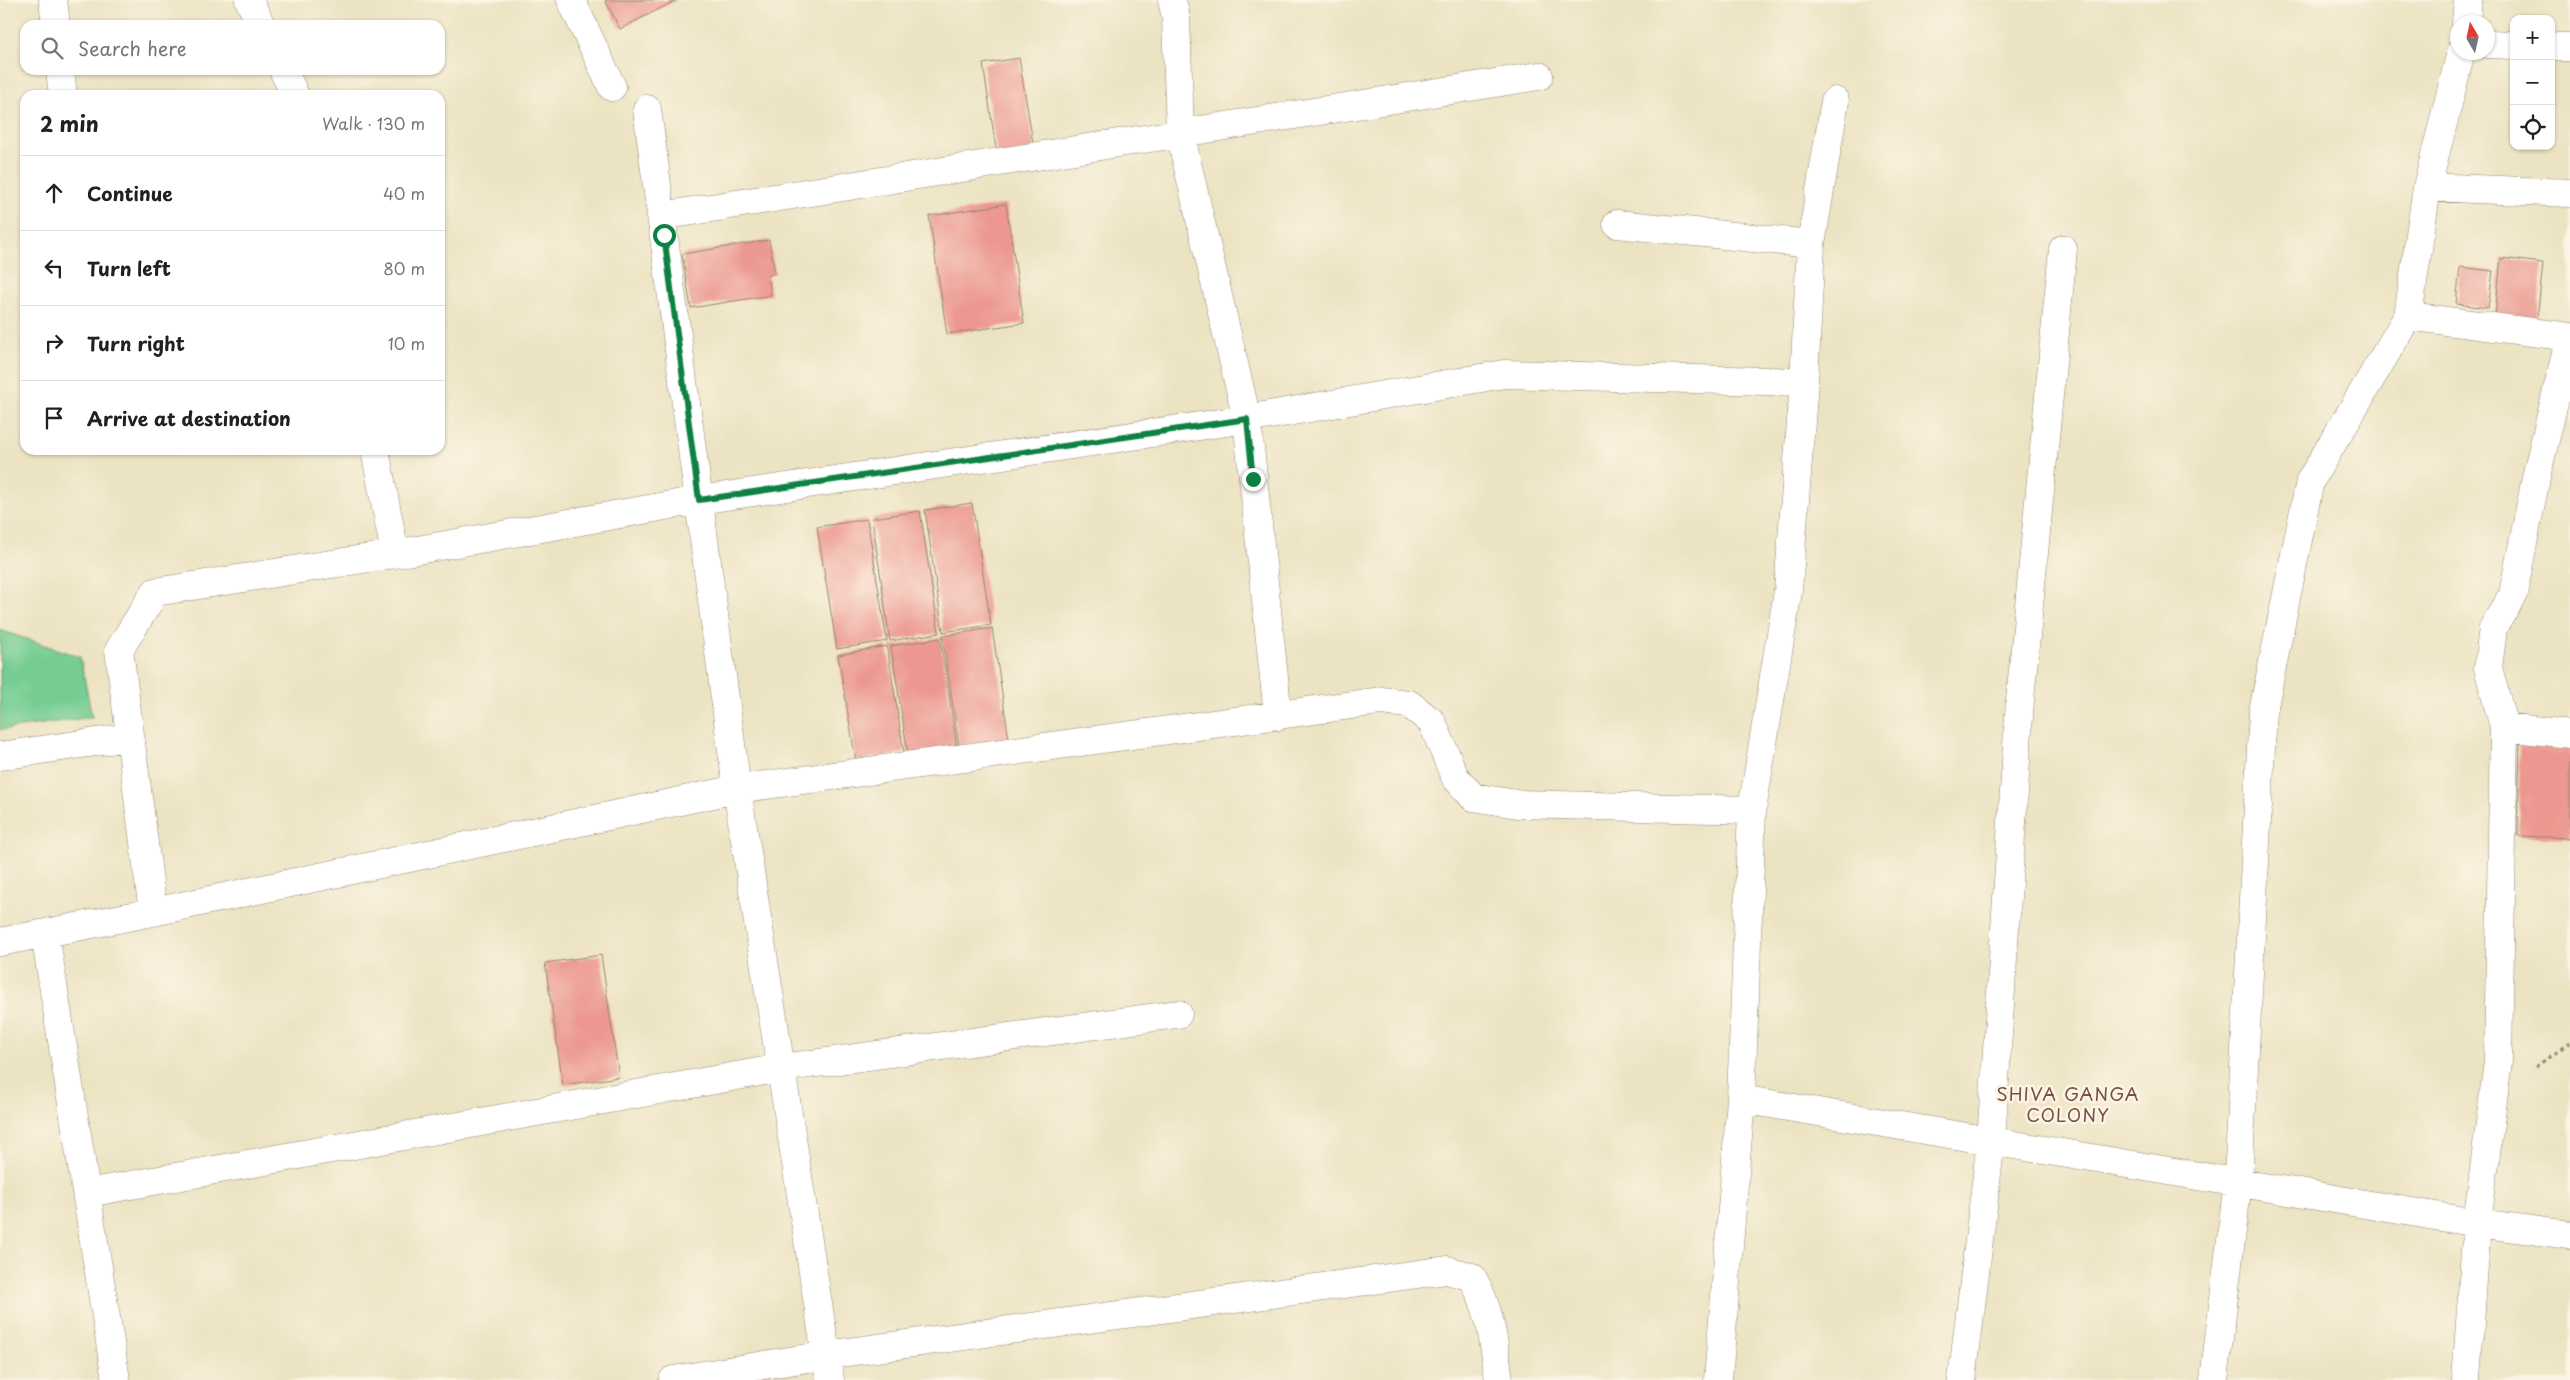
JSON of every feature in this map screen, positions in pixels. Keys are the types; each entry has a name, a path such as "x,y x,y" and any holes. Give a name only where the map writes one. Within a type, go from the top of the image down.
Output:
{"street":[{"path":"53,0 55,20"},
{"path":"248,0 258,20"},
{"path":"571,0 612,87"},
{"path":"1172,0 1176,18 1180,133 1247,419 1278,716"},
{"path":"2467,15 2468,0"},
{"path":"2495,44 2510,45"},
{"path":"2555,46 2570,47"},
{"path":"2214,1380 2238,1181 2263,711 2310,481 2408,316 2427,187 2459,60"},
{"path":"61,75 62,90"},
{"path":"285,75 293,90"},
{"path":"661,216 1539,76"},
{"path":"1718,1380 1741,1099 1752,810 1788,591 1804,382 1811,244 1835,101"},
{"path":"647,109 737,789 828,1367"},
{"path":"2427,187 2570,193"},
{"path":"1617,224 1811,244"},
{"path":"1962,1380 1991,1141 2020,700 2063,249"},
{"path":"2408,316 2570,337 2537,473 2513,594 2493,628 2488,668 2504,727 2498,1061 2477,1223 2466,1380"},
{"path":"153,912 119,650 154,592 395,554 699,500 1247,419 1504,374 1804,382"},
{"path":"377,455 395,554"},
{"path":"0,942 153,912 737,789 1381,701 1408,704 1432,722 1455,777 1473,797 1517,804 1752,810"},
{"path":"2504,727 2570,734"},
{"path":"0,756 130,737"},
{"path":"45,934 116,1380"},
{"path":"87,1193 780,1068 1178,1014"},
{"path":"1741,1099 2238,1181 2477,1223 2570,1235"},
{"path":"673,1380 828,1367 1446,1270 1472,1277 1482,1294 1489,1316 1499,1380"}],"green space":[{"path":"0,630 80,657 92,717 0,730"}],"building":[{"path":"605,0 677,0 620,29"},
{"path":"1019,58 1034,149 997,155 983,64"},
{"path":"1006,204 1024,323 947,334 929,216"},
{"path":"769,240 775,273 768,276 771,295 691,308 682,254"},
{"path":"2501,258 2543,263 2537,320 2495,316"},
{"path":"2460,267 2493,271 2488,308 2456,304"},
{"path":"972,503 991,625 943,632 925,510"},
{"path":"920,511 939,633 890,641 872,518"},
{"path":"867,519 887,641 837,649 817,527"},
{"path":"992,628 1009,739 959,746 942,636"},
{"path":"940,638 957,747 908,754 891,646"},
{"path":"887,646 904,753 856,761 838,655"},
{"path":"2520,738 2570,739 2570,838 2518,836"},
{"path":"601,955 619,1077 563,1085 545,963"}],"district":[{"name":"SHIVA GANGA COLONY","path":"2068,1105"}],"route":[{"path":"664,235 699,500 1247,419 1253,479"}]}
